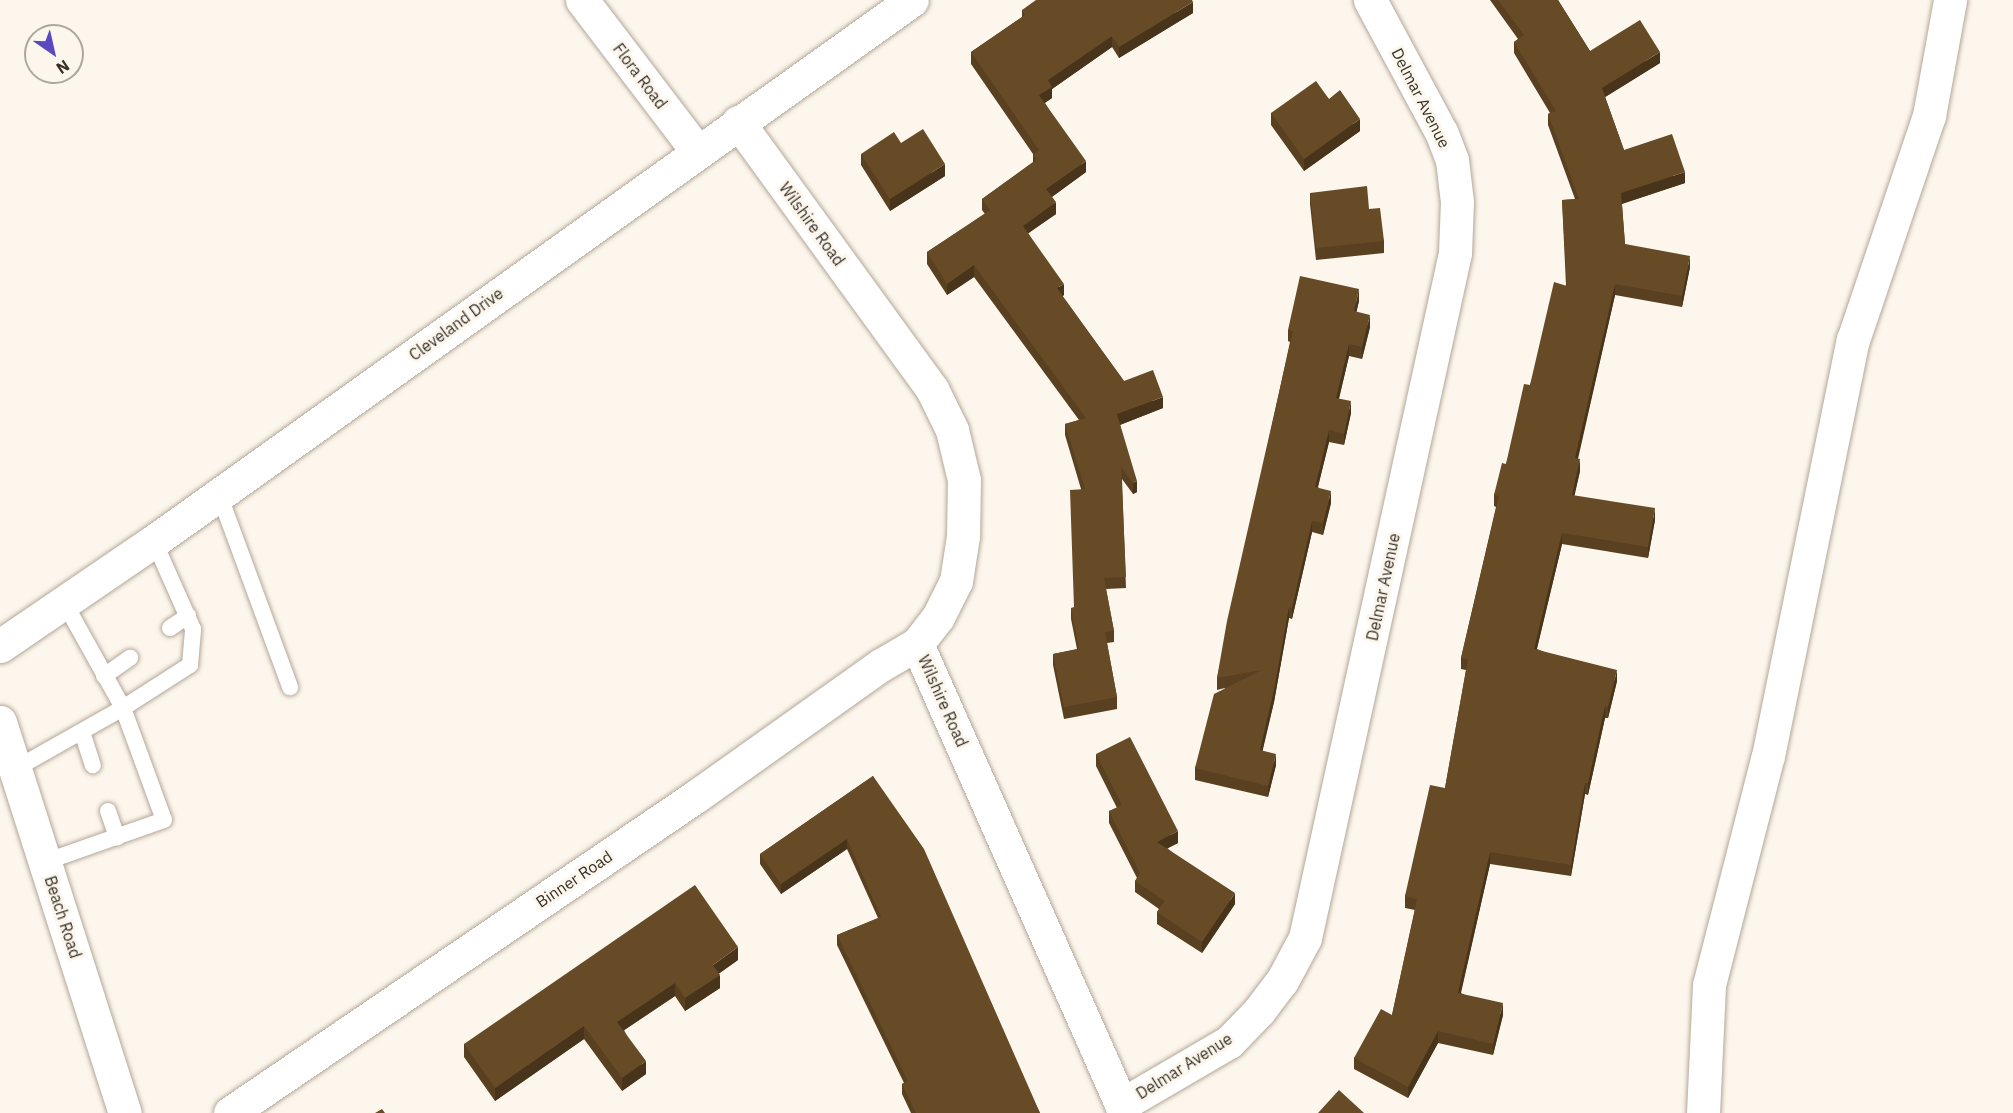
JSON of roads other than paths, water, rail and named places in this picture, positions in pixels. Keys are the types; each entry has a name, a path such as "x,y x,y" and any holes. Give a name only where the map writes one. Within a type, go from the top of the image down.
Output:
{"main road":[{"name":"Flora Road","path":"582,0 697,151"},
{"name":"Cleveland Drive","path":"0,646 154,541 697,151 912,0"},
{"name":"Delmar Avenue","path":"1123,1109 1229,1042 1259,1011 1282,981 1305,938 1455,253 1458,202 1452,160 1441,132 1371,0"},
{"path":"1702,1113 1709,985 1768,756 1853,340 1929,116 1950,0"},
{"name":"Wilshire Road","path":"738,122 932,389 952,430 964,480 963,536 956,581 938,617 917,644 1123,1109"},
{"name":"Binner Road","path":"230,1113 627,843 881,665 917,644"},
{"name":"Beach Road","path":"0,722 125,1113"}],"lane":[{"path":"219,494 290,687"},
{"path":"15,769 123,708 190,665 193,629 154,541"},
{"path":"45,862 164,820 123,708 64,602"},
{"path":"170,628 188,616"},
{"path":"104,676 130,658"},
{"path":"82,732 93,765"},
{"path":"108,811 117,837"}]}
